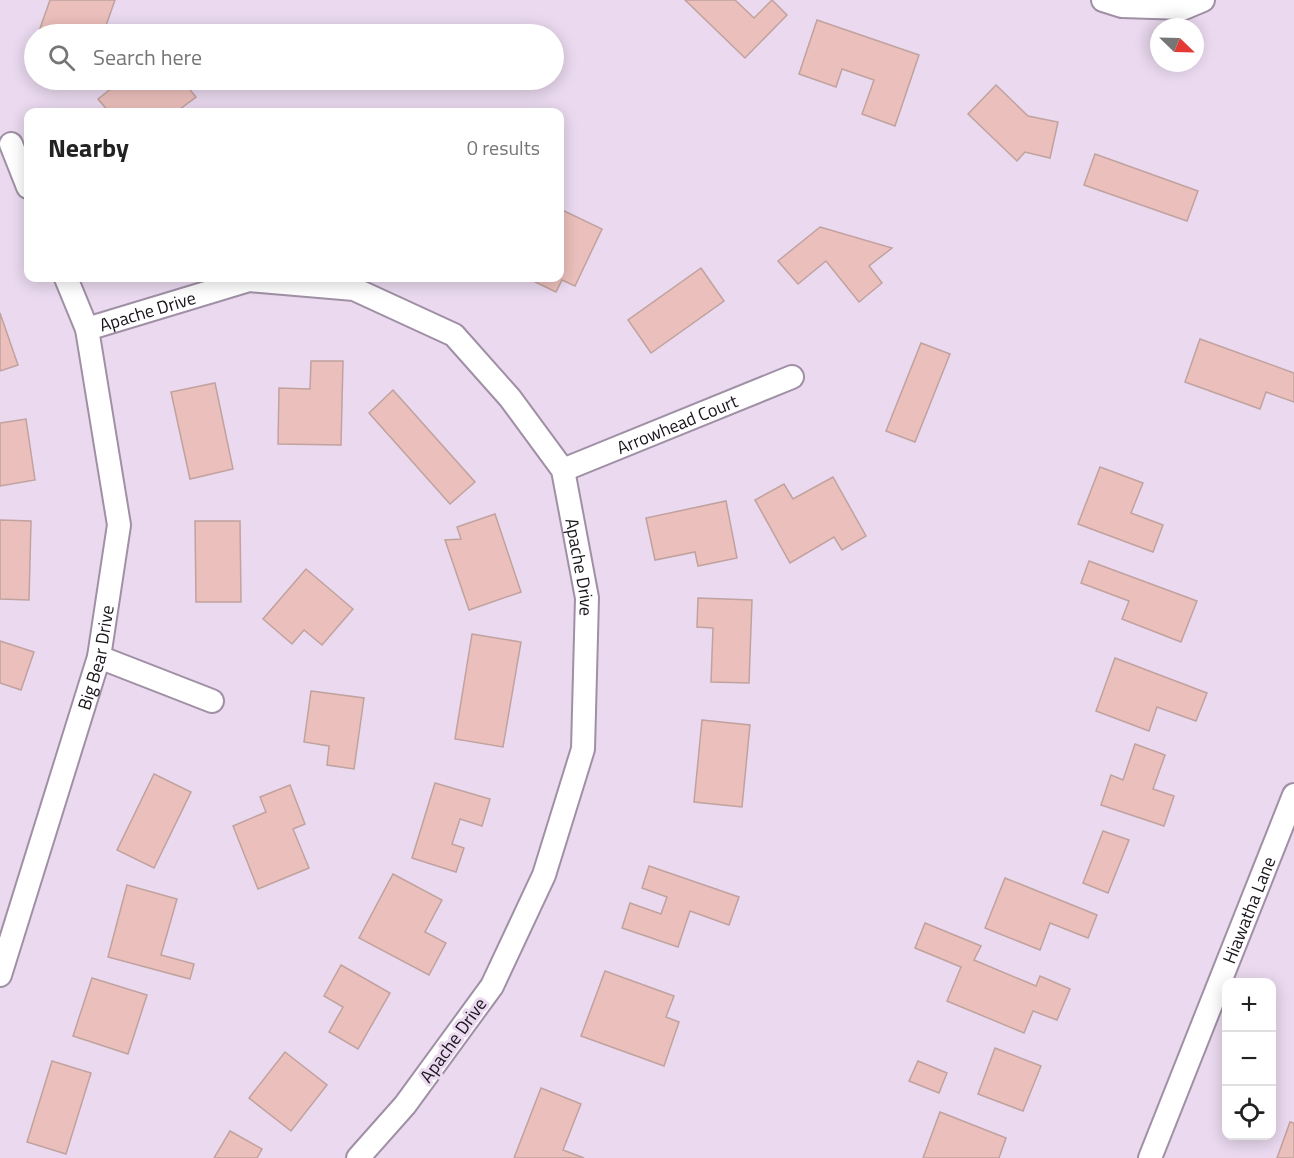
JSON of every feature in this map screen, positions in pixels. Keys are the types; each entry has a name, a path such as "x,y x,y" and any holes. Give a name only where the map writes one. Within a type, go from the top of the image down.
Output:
{"street":[{"path":"1103,0 1122,6 1184,8 1203,0"},
{"path":"11,144 24,177"},
{"name":"Big Bear Drive","path":"0,975 99,657 119,525 87,329 68,282"},
{"name":"Apache Drive","path":"87,329 242,282"},
{"name":"Apache Drive","path":"272,282 354,289 454,335 510,398 563,471 587,598 583,749 544,875 492,986 405,1105 358,1158"},
{"name":"Arrowhead Court","path":"563,471 792,378"},
{"path":"99,657 212,701"},
{"name":"Hiawatha Lane","path":"1150,1158 1294,795"}],"building":[{"path":"50,0 115,0 107,24 42,24"},
{"path":"685,0 735,0 754,18 772,0 787,15 745,58"},
{"path":"817,20 919,55 895,126 862,114 874,80 842,69 836,87 799,74"},
{"path":"996,85 1028,116 1058,122 1050,158 1025,152 1017,161 968,114"},
{"path":"109,90 190,90 196,97 181,108 106,108 98,99"},
{"path":"1095,154 1198,191 1187,221 1084,185"},
{"path":"564,211 602,229 575,286 564,281"},
{"path":"820,227 892,248 869,266 882,283 859,302 826,261 798,284 778,261"},
{"path":"701,268 724,301 651,353 628,320"},
{"path":"535,282 561,282 556,292"},
{"path":"0,313 18,365 0,371"},
{"path":"1200,339 1294,373 1294,402 1266,392 1260,409 1185,382"},
{"path":"921,343 950,354 915,442 886,431"},
{"path":"311,361 343,361 341,445 278,444 279,388 310,389"},
{"path":"215,383 233,469 190,479 171,392"},
{"path":"393,390 475,482 450,504 369,413"},
{"path":"26,419 35,480 0,486 0,423"},
{"path":"1100,467 1143,483 1131,513 1163,525 1153,552 1078,524"},
{"path":"833,477 866,536 842,550 834,537 790,563 755,500 784,484 793,499"},
{"path":"726,501 737,558 698,566 695,552 655,560 646,518"},
{"path":"495,514 521,592 469,610 445,540 461,539 457,527"},
{"path":"0,520 31,521 29,600 0,599"},
{"path":"195,521 240,521 241,602 196,602"},
{"path":"1089,561 1197,601 1181,642 1122,619 1129,601 1081,583"},
{"path":"306,569 353,609 322,645 304,630 292,644 263,619"},
{"path":"698,598 752,600 749,683 711,682 713,628 697,627"},
{"path":"472,634 521,642 503,747 455,739"},
{"path":"0,641 34,652 21,690 0,683"},
{"path":"1115,658 1207,693 1196,721 1157,707 1149,731 1096,711"},
{"path":"311,691 364,698 354,769 327,765 329,746 304,742"},
{"path":"702,720 750,725 742,807 694,802"},
{"path":"1135,744 1165,755 1153,789 1174,796 1164,826 1101,805 1111,775 1123,780"},
{"path":"154,774 191,792 154,868 117,850"},
{"path":"435,783 490,799 482,826 460,819 452,844 464,848 456,872 412,858"},
{"path":"290,785 305,824 293,829 309,868 258,889 233,826 266,812 260,797"},
{"path":"1103,831 1129,840 1108,893 1083,883"},
{"path":"649,866 739,897 729,925 690,911 678,947 622,928 630,903 661,914 667,897 642,888"},
{"path":"393,874 442,900 425,932 446,943 429,975 359,938"},
{"path":"1005,878 1097,915 1088,938 1050,923 1040,950 985,928"},
{"path":"127,885 177,899 161,955 194,964 190,979 108,957"},
{"path":"925,923 981,946 974,960 1036,986 1040,976 1070,989 1057,1020 1033,1011 1024,1033 947,1001 961,967 915,948"},
{"path":"341,965 390,993 358,1049 329,1032 343,1007 324,996"},
{"path":"605,971 674,996 666,1017 679,1022 664,1066 581,1036"},
{"path":"92,978 147,995 128,1054 73,1036"},
{"path":"995,1048 1041,1066 1023,1111 978,1094"},
{"path":"285,1052 327,1085 291,1131 249,1098"},
{"path":"52,1061 91,1073 66,1154 27,1142"},
{"path":"918,1061 947,1073 939,1093 909,1081"},
{"path":"541,1088 581,1104 563,1150 584,1158 514,1158"},
{"path":"940,1112 1006,1138 999,1158 923,1158"},
{"path":"1290,1122 1294,1123 1294,1158 1277,1158"},
{"path":"230,1131 262,1149 257,1158 214,1158"}]}
